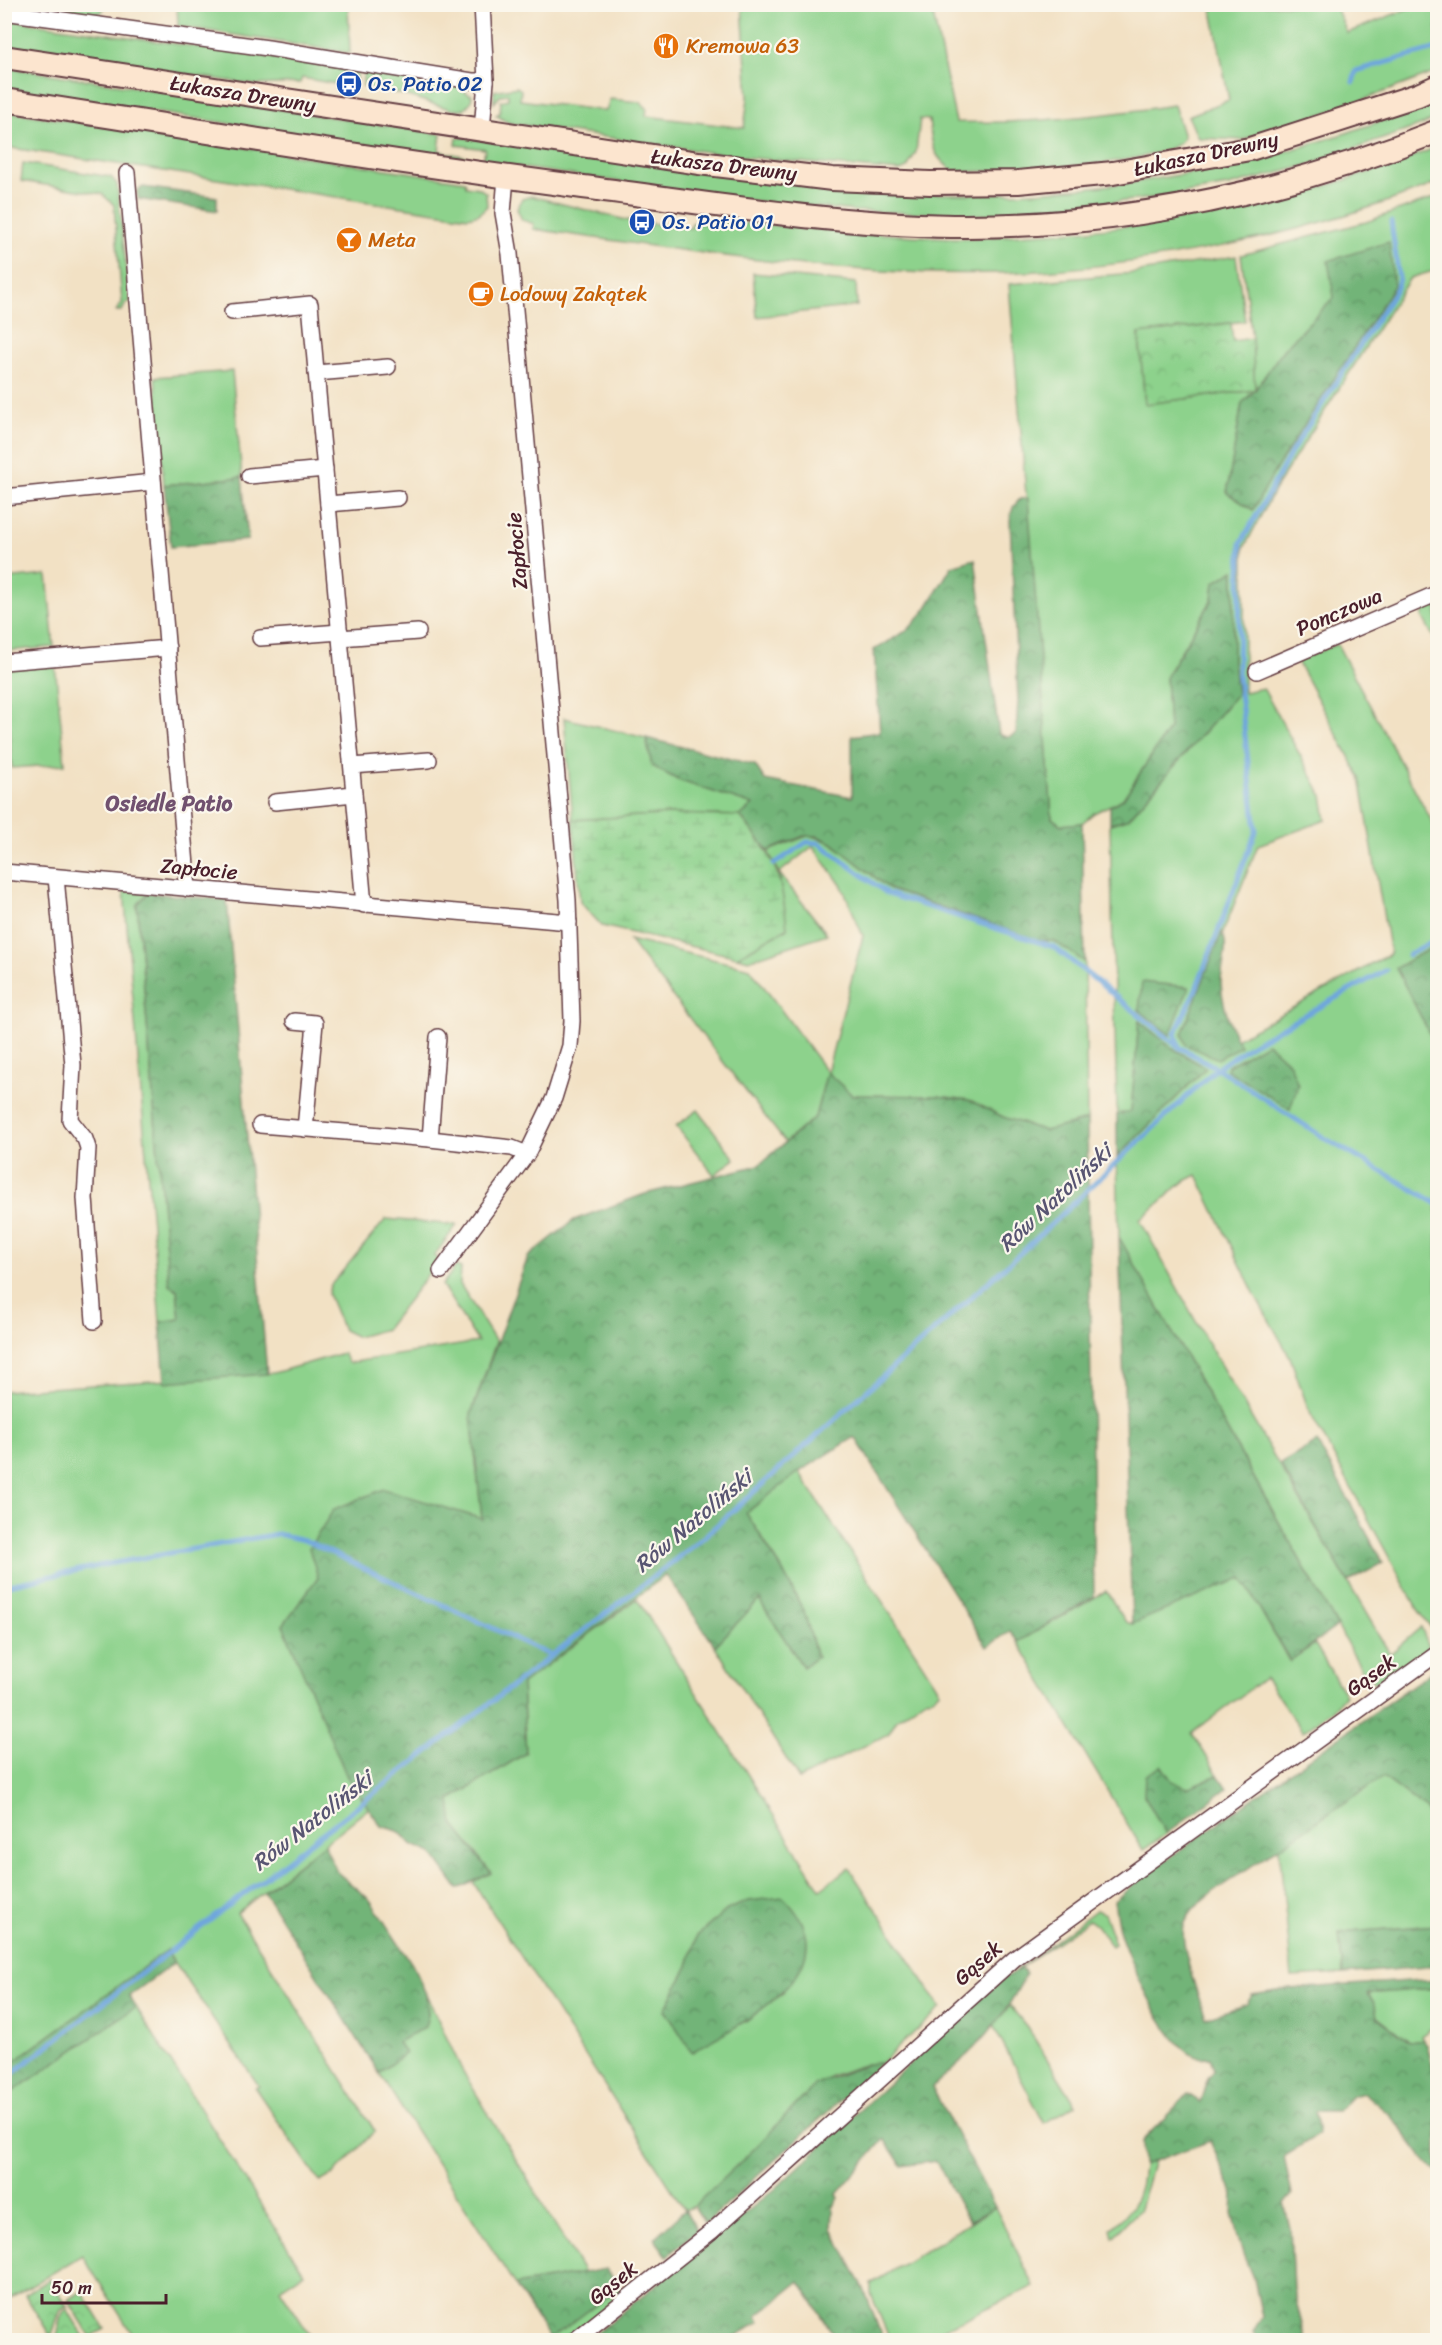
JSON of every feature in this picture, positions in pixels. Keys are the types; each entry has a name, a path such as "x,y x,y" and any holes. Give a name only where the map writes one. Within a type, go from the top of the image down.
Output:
{"main road":[{"name":"Łukasza Drewny","path":"4,57 699,164 832,179 930,183 1018,182 1113,173 1250,149 1419,95 1437,86"},
{"name":"Łukasza Drewny","path":"4,100 506,177 861,221 952,226 1009,225 1138,215 1212,202 1288,184 1367,159 1437,131"}],"street":[{"path":"482,4 486,81 482,130"},
{"path":"4,12 247,45 472,81 486,81"},
{"path":"127,173 188,889"},
{"name":"Zapłocie","path":"441,1271 527,1154 554,1098 570,1046 572,983 569,922 542,588 510,254 503,213 506,177"},
{"path":"232,312 310,304 364,905"},
{"path":"316,373 388,367"},
{"path":"249,476 325,469"},
{"path":"4,497 153,482"},
{"path":"328,504 398,498"},
{"name":"Ponczowa","path":"1257,671 1437,593"},
{"path":"260,638 418,632"},
{"path":"4,662 168,648"},
{"path":"352,766 429,760"},
{"path":"275,802 354,794"},
{"name":"Zapłocie","path":"4,872 569,922"},
{"path":"56,877 73,1065 70,1120 85,1139 88,1148 85,1198 94,1321"},
{"path":"294,1021 315,1023 305,1129"},
{"path":"430,1140 438,1037"},
{"path":"260,1125 512,1148 527,1154"},
{"name":"Gąsek","path":"575,2340 712,2230 1014,1959 1437,1653"}],"green space":[{"path":"61,4 105,5 102,12 92,16 62,11"},
{"path":"177,5 348,5 350,53 178,26"},
{"path":"742,5 931,5 956,122 1011,122 1066,118 1174,105 1184,137 1172,147 1148,155 1115,161 1040,168 955,172 947,167 934,150 929,120 920,119 916,152 907,168 900,171 742,157 509,123 496,115 500,113 501,101 508,99 508,94 501,95 494,103 494,91 517,87 521,90 520,100 606,111 610,99 640,102 647,108 646,116 744,128 748,98"},
{"path":"1211,5 1335,5 1347,33 1417,5 1437,5 1437,72 1352,104 1243,140 1198,138 1188,116 1229,100"},
{"path":"4,19 358,70 356,82 342,80 342,85 302,78 300,83 255,85 5,46"},
{"path":"4,67 441,134 439,151 468,157 467,160 5,89"},
{"path":"363,71 465,87 465,92 472,95 471,102 464,109 453,110 401,94 363,87"},
{"path":"1438,98 1437,118 1309,165 1228,186 1163,197 989,215 855,211 747,200 483,162 485,149 456,145 457,137 913,193 980,194 1047,191 1114,185 1181,175 1247,161 1312,144 1376,123"},
{"path":"4,111 465,181 466,186 479,188 486,193 487,206 479,214 468,217 5,147"},
{"path":"1437,147 1437,183 1333,219 1277,234 1164,257 1052,270 939,273 880,271 764,261 533,229 534,224 522,220 517,209 522,199 531,196 650,226 650,223 691,228 692,223 761,224 933,237 992,237 1136,225 1238,208 1338,182"},
{"path":"23,163 111,177 117,184 130,303 126,303 122,311 116,311 122,303 114,205 102,194 21,181"},
{"path":"143,187 217,197 217,211 138,199 137,191"},
{"path":"1437,197 1437,270 1410,278 1276,487 1244,548 1244,692 1263,688 1322,795 1326,820 1258,845 1182,1034 1239,1046 1236,1039 1390,954 1360,777 1297,661 1337,644 1437,831 1437,944 1396,968 1437,1048 1437,1636 1417,1608 1309,1411 1290,1357 1256,1297 1197,1175 1183,1182 1140,1220 1210,1347 1390,1654 1421,1627 1428,1644 1425,1651 1375,1683 1363,1672 1119,1237 1117,1157 1206,1068 1172,1048 1139,1021 1131,1112 1117,1114 1110,824 1129,818 1237,694 1233,662 1234,571 1214,583 1212,600 1166,676 1169,729 1123,799 1094,813 1082,823 1061,825 1052,818 1009,284 1134,273 1236,256 1245,321 1139,334 1145,404 1255,390 1252,338 1241,255 1366,222","holes":["1334,297 1276,469 1253,510 1227,493 1242,403 1255,390 1283,350"]},
{"path":"1389,242 1394,286 1276,469 1253,510 1227,493 1242,403 1255,390 1283,350 1334,297 1328,261"},
{"path":"753,273 856,283 857,306 757,317"},
{"path":"1231,323 1233,341 1252,338 1255,390 1145,404 1139,334"},
{"path":"232,371 242,477 164,485 155,377"},
{"path":"242,477 248,540 171,547 164,485"},
{"path":"1028,498 1052,818 1061,825 1082,823 1085,962 1054,941 1037,940 891,890 832,843 817,836 804,836 768,851 740,816 753,805 678,780 652,766 646,738 755,765 765,780 852,797 852,736 880,732 874,650 908,630 926,609 952,566 975,559 999,734 1008,737 1014,735 1018,701 1010,520 1013,507 1020,499"},
{"path":"1234,570 1233,662 1237,694 1129,818 1110,824 1110,806 1123,799 1169,729 1166,677 1212,600 1214,583"},
{"path":"47,575 54,647 5,651 5,579"},
{"path":"1437,602 1437,644 1422,616 1426,607"},
{"path":"55,664 65,764 12,768 4,669"},
{"path":"564,718 646,738 652,766 678,780 753,805 740,816 673,814 573,820"},
{"path":"673,814 740,816 762,844 775,867 782,893 787,928 737,957 602,926 580,902 573,820"},
{"path":"810,835 832,843 891,890 1037,940 1054,941 1085,962 1087,1120 1045,1131 1003,1117 969,1100 937,1096 852,1095 827,1073 815,1117 785,1142 629,940 750,968 827,1072 863,936 842,886 813,846 779,873 768,851"},
{"path":"779,873 827,934 749,960 737,957 787,928"},
{"path":"124,891 148,893 137,905 169,1284 177,1290 180,1319 160,1322"},
{"path":"148,893 227,900 267,1374 165,1382 160,1322 180,1319 177,1290 169,1284 137,905"},
{"path":"1222,932 1225,944 1221,977 1223,998 1227,1015 1240,1046 1218,1059 1186,1045 1182,1034"},
{"path":"1437,944 1437,1048 1396,968"},
{"path":"1142,982 1189,987 1170,1035 1139,1010"},
{"path":"1139,1021 1172,1048 1206,1068 1117,1157 1117,1114 1131,1111"},
{"path":"1267,1043 1290,1064 1298,1085 1290,1109 1227,1070 1228,1066"},
{"path":"827,1072 852,1095 937,1096 969,1100 1003,1117 1045,1131 1087,1120 1094,1597 1018,1642 1010,1631 987,1647 855,1437 799,1472 746,1513 781,1568 804,1612 817,1657 803,1667 759,1600 715,1646 666,1575 522,1684 526,1753 450,1800 453,1824 491,1873 458,1889 432,1853 413,1845 398,1831 381,1826 347,1777 283,1625 318,1577 309,1548 334,1509 384,1489 482,1519 471,1414 528,1257 574,1220 645,1194 759,1165 815,1117"},
{"path":"698,1110 735,1159 714,1175 676,1126"},
{"path":"386,1219 457,1225 434,1256 439,1260 386,1329 357,1337 343,1330 328,1294 330,1286"},
{"path":"1119,1237 1337,1626 1290,1661 1242,1578 1132,1624"},
{"path":"456,1266 461,1268 460,1284 496,1342 471,1414 482,1519 384,1489 283,1625 369,1808 237,1913 375,2131 334,2174 320,2182 255,2088 259,2086 167,1951 5,2068 4,1391 274,1373 343,1353 348,1363 478,1342 442,1285"},
{"path":"1317,1442 1383,1563 1348,1582 1280,1464"},
{"path":"799,1472 940,1691 897,1719 888,1734 799,1779 715,1646 759,1599 803,1667 817,1657 804,1612 781,1568 746,1513"},
{"path":"1242,1577 1289,1661 1315,1644 1345,1695 1333,1709 1303,1732 1265,1678 1192,1733 1218,1775 1187,1788 1172,1782 1144,1795 1166,1834 1143,1850 1018,1642 1106,1591 1126,1622 1132,1624"},
{"path":"637,1599 820,1889 849,1868 941,2008 881,2063 866,2064 831,2076 722,2181 694,2206 685,2210 473,1882 491,1873 453,1824 449,1800 526,1753 522,1684","holes":["727,1910 784,1992 747,2020 692,2051 665,2010 688,1966 697,1936"]},
{"path":"1437,1668 1437,1841 1426,1809 1383,1777 1213,1892 1194,1909 1185,1923 1183,1931 1186,1955 1206,2018 1247,2004 1252,1995 1290,1989 1437,1979 1437,1988 1367,1994 1375,2003 1377,2017 1410,2042 1423,2040 1427,2045 1437,2085 1437,2171 1428,2165 1390,2115 1364,2093 1352,2096 1338,2111 1315,2111 1319,2134 1284,2156 1292,2195 1284,2203 1290,2228 1293,2289 1306,2340 1257,2340 1253,2333 1262,2317 1255,2283 1243,2254 1232,2214 1233,2192 1210,2141 1143,2165 1142,2141 1188,2094 1200,2102 1208,2078 1214,2071 1210,2057 1197,2057 1186,2050 1162,2021 1140,1982 1124,1946 1114,1901 1149,1872"},
{"path":"1161,1765 1172,1781 1187,1788 1218,1775 1227,1788 1166,1834 1144,1795 1145,1776"},
{"path":"1383,1777 1426,1809 1437,1841 1437,1925 1339,1933 1343,1974 1292,1977 1279,1847"},
{"path":"324,1844 337,1872 370,1900 412,1964 426,1994 428,2015 425,2027 398,2042 405,2053 379,2073 264,1892"},
{"path":"783,1897 802,1923 807,1947 800,1969 784,1990 763,2008 692,2052 665,2010 688,1966 697,1936 727,1910 748,1901"},
{"path":"1096,1910 1104,1913 1115,1944 1112,1946 1096,1925 1089,1920 1011,1974"},
{"path":"1437,1925 1437,1966 1343,1974 1339,1933"},
{"path":"167,1950 174,1963 129,1996 136,2007 5,2097 5,2068"},
{"path":"1022,1968 1026,1973 1018,1990 997,2021 973,2049 932,2087 995,2207 969,2222 936,2161 902,2166 884,2139 837,2194 839,2198 833,2208 832,2228 864,2289 883,2340 839,2340 800,2281 757,2316 760,2322 729,2340 588,2340 774,2190 949,2027 1005,1977"},
{"path":"1437,1988 1437,2024 1421,2036 1423,2040 1410,2042 1377,2017 1373,2002 1367,1993"},
{"path":"426,1994 462,2070 584,2273 515,2285 379,2073 404,2053 397,2042 428,2015"},
{"path":"1010,2006 1027,2027 1076,2105 1044,2123 993,2025"},
{"path":"136,2007 304,2273 280,2289 313,2340 136,2340 82,2255 5,2302 5,2097"},
{"path":"881,2063 705,2224 694,2206 756,2147 816,2084 867,2064"},
{"path":"1154,2160 1140,2209 1113,2237 1111,2229 1135,2201 1141,2185 1143,2165"},
{"path":"995,2207 1034,2286 920,2340 890,2340 871,2294 871,2284"},
{"path":"685,2210 697,2230 667,2256 654,2238"},
{"path":"606,2269 620,2287 550,2339 515,2285"},
{"path":"50,2279 67,2306 61,2309 51,2337 25,2295"},
{"path":"620,2287 625,2292 589,2322 569,2335 548,2340"},
{"path":"82,2291 105,2329 91,2337 68,2300"},
{"path":"67,2309 86,2340 56,2340 63,2312"}],"waterway":[{"path":"1353,82 1356,71 1438,48"},
{"path":"1391,222 1399,278 1397,288 1292,451 1241,543 1238,675 1256,831 1196,989 1175,1034 1179,1047 1217,1068 1326,1139 1438,1204"},
{"path":"774,864 807,842 819,843 888,894 1054,947 1179,1047"},
{"name":"Rów Natoliński","path":"1408,955 1438,938"},
{"name":"Rów Natoliński","path":"4,2080 698,1542 1025,1249 1217,1068 1251,1045 1386,970"},
{"path":"4,1586 103,1565 277,1534 304,1540 552,1656"}],"place":[{"name":"Kremowa 63","path":"666,46"},
{"name":"Os. Patio 02","path":"349,84"},
{"name":"Os. Patio 01","path":"642,222"},
{"name":"Meta","path":"349,240"},
{"name":"Lodowy Zakątek","path":"481,294"}],"district":[{"name":"Osiedle Patio","path":"169,803"}]}
